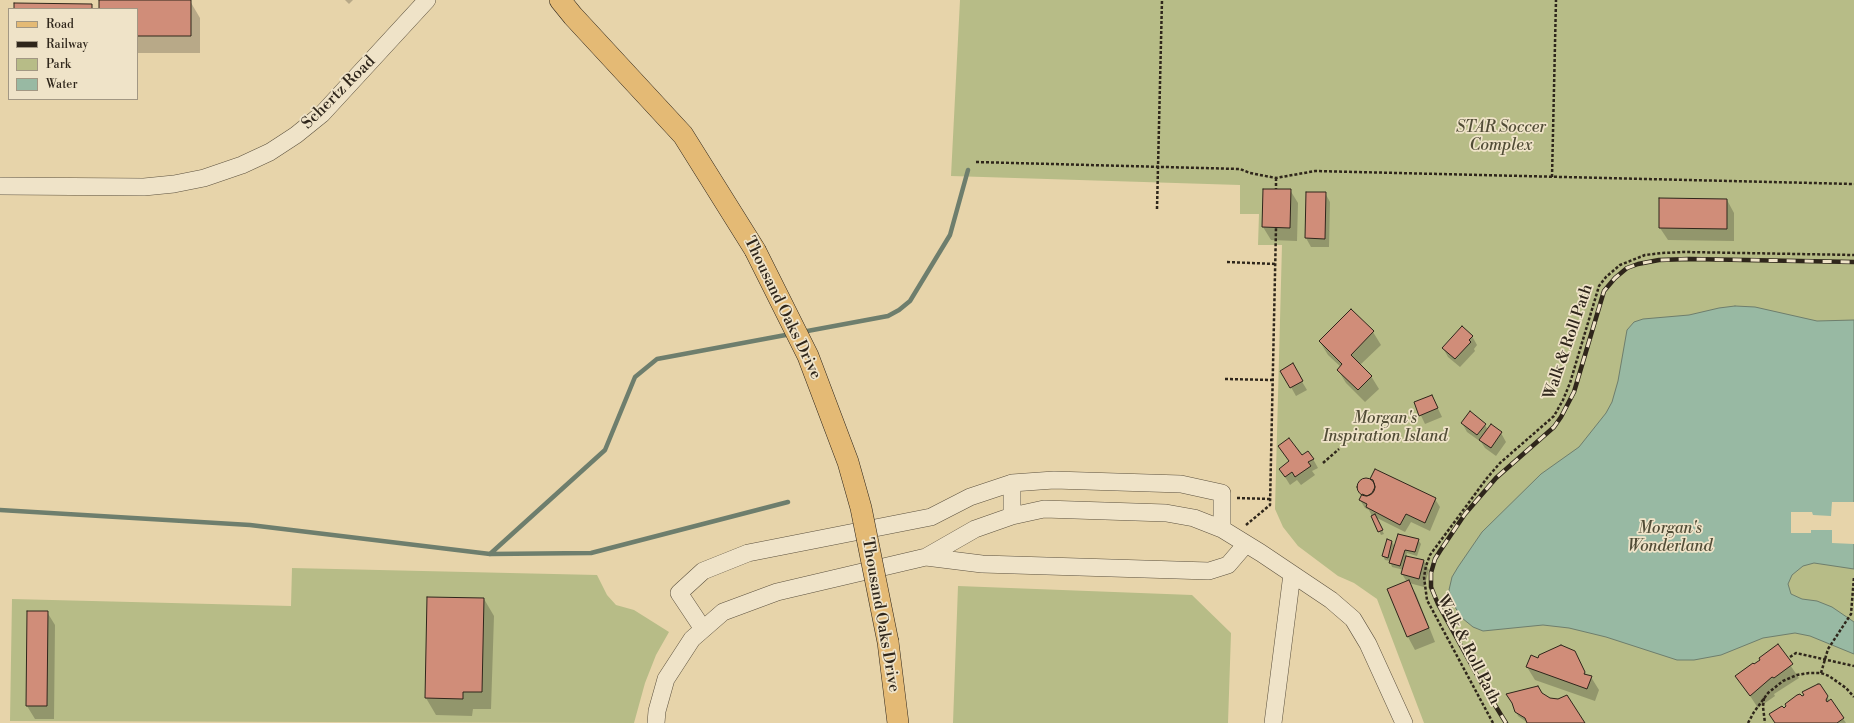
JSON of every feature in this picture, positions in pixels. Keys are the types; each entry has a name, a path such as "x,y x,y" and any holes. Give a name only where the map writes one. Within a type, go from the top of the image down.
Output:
{"main road":[{"name":"Thousand Oaks Drive","path":"548,0 572,16"},
{"name":"Thousand Oaks Drive","path":"560,0 572,16 683,135 755,250 808,356 848,462 861,508 888,642 898,723"}],"street":[{"name":"Schertz Road","path":"0,186 144,187 174,184 204,178 242,165 270,152 296,135 322,114 425,1"},
{"path":"703,629 679,593 703,571 748,553 931,517 970,497 1012,483 1054,480 1181,484 1222,493 1222,530"},
{"path":"1012,483 1012,516"},
{"path":"656,723 657,711 666,679 692,639 723,612 777,592 926,557 974,529 1012,516 1044,509 1166,513 1194,518 1222,530 1241,541 1331,600 1353,619 1368,644 1404,723"},
{"path":"926,557 982,564 1209,571 1228,565 1241,541"},
{"path":"1273,723 1292,574"}],"path":[{"path":"1157,209 1162,0"},
{"path":"1552,177 1556,0"},
{"path":"976,162 1240,169 1250,173 1276,178 1315,171 1854,184"},
{"path":"1276,178 1276,189"},
{"path":"1241,541 1247,524 1270,505 1276,228"},
{"name":"Walk & Roll Path","path":"1493,723 1427,600 1424,577 1426,566 1430,555 1487,478 1500,464 1554,416 1570,383 1599,286 1606,277 1620,265 1645,255 1685,252 1854,255"},
{"path":"1227,262 1275,264"},
{"path":"1225,379 1273,380"},
{"path":"1323,463 1339,449"},
{"path":"1222,497 1270,499"},
{"path":"1821,673 1828,649 1851,614 1854,577"},
{"path":"1790,657 1796,653 1854,666"},
{"path":"1748,723 1764,698 1783,681 1797,675 1821,673 1836,679 1854,697"},
{"path":"1764,698 1763,711 1765,723"}],"green space":[{"path":"960,0 1854,0 1854,723 1424,723 1377,599 1354,583 1338,576 1298,546 1283,527 1275,509 1282,245 1258,245 1259,214 1240,214 1240,185 951,176"},
{"path":"292,568 597,575 607,595 616,605 634,610 669,632 656,655 645,683 634,723 10,721 12,599 291,606"},
{"path":"958,586 1192,595 1231,633 1228,723 953,723"}],"water":[{"path":"1735,306 1755,307 1817,321 1854,320 1854,569 1814,563 1803,566 1792,575 1788,584 1791,594 1802,599 1817,601 1832,607 1854,622 1854,654 1810,636 1795,633 1763,638 1721,655 1694,660 1677,660 1606,637 1569,628 1543,625 1483,631 1473,627 1462,618 1453,604 1449,590 1452,577 1482,532 1541,474 1579,447 1606,413 1612,402 1618,381 1627,330 1634,322 1643,319 1689,315"}],"pier":[{"path":"1832,502 1854,502 1854,544 1832,543 1832,530 1811,530 1811,533 1791,533 1791,512 1812,512 1813,515 1831,516"}],"building":[{"path":"99,0 191,0 191,36 138,36 138,8 99,8"},
{"path":"14,3 92,4 92,8 14,8"},
{"path":"1263,189 1291,189 1290,228 1262,227"},
{"path":"1306,192 1326,192 1325,239 1305,238"},
{"path":"1659,198 1727,199 1727,229 1659,228"},
{"path":"1351,309 1374,331 1351,355 1372,376 1358,390 1337,370 1342,364 1319,341"},
{"path":"1462,326 1473,336 1469,340 1471,342 1455,359 1442,348"},
{"path":"1293,363 1303,381 1290,388 1280,371"},
{"path":"1432,395 1438,408 1419,416 1414,402"},
{"path":"1470,411 1486,424 1477,435 1461,423"},
{"path":"1491,424 1502,432 1491,448 1479,440"},
{"path":"1289,438 1302,455 1308,451 1314,459 1308,462 1311,466 1295,477 1292,472 1285,477 1279,469 1289,461 1278,446"},
{"path":"1375,469 1436,498 1425,523 1406,514 1400,525 1366,507 1367,504 1359,500 1362,494 1367,496 1372,493 1375,487 1373,480 1370,479"},
{"path":"1366,478 1372,481 1375,487 1372,493 1366,496 1360,493 1357,487 1360,481"},
{"path":"1375,514 1383,530 1378,532 1371,516"},
{"path":"1398,534 1419,539 1415,552 1405,550 1400,566 1389,563"},
{"path":"1387,539 1392,541 1388,558 1382,556"},
{"path":"1406,556 1424,560 1419,579 1401,574"},
{"path":"1409,580 1429,628 1407,637 1387,589"},
{"path":"427,597 484,598 482,692 463,692 463,699 425,698"},
{"path":"27,611 48,611 47,706 26,706"},
{"path":"1778,644 1793,664 1774,678 1772,677 1750,696 1735,676 1753,663 1754,664 1760,660 1759,658"},
{"path":"1561,645 1575,651 1585,672 1584,674 1592,676 1587,689 1526,667 1531,655 1538,658 1539,655"},
{"path":"1820,684 1828,696 1826,700 1827,702 1831,699 1844,718 1837,723 1775,723 1769,714 1782,706 1784,708 1786,706 1785,704 1797,695 1804,695 1802,692"},
{"path":"1538,686 1542,693 1550,698 1558,699 1567,695 1585,723 1527,723 1525,718 1515,712 1512,703 1506,694"}],"waterway":[{"path":"802,332 888,316 899,310 910,301 950,235 968,170"},
{"path":"490,554 605,450 635,377 657,359 791,334"},
{"path":"0,510 250,525 490,554 591,553 788,502"}],"railway":[{"path":"1506,723 1482,684 1438,604 1431,587 1431,573 1435,559 1465,514 1496,478 1554,427 1561,417 1574,392 1604,291 1615,278 1627,268 1638,264 1659,260 1689,259 1854,262"}],"park label":[{"name":"STAR Soccer Complex","path":"1501,137"},
{"name":"Morgan's Inspiration Island","path":"1385,428"},
{"name":"Morgan's Wonderland","path":"1670,538"}]}
